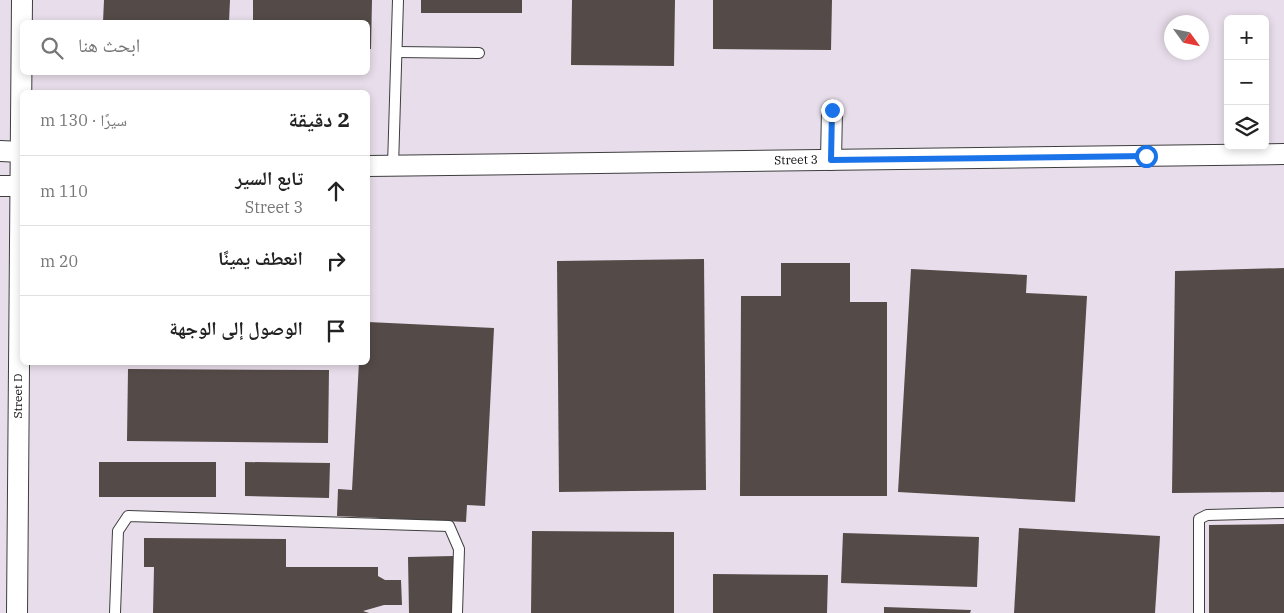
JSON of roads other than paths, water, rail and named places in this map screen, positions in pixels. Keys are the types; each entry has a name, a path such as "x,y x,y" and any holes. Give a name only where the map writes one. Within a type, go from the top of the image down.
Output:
{"street":[{"name":"Street D","path":"22,0 22,20"},
{"name":"Street D","path":"21,90 22,75"},
{"path":"831,160 832,110"},
{"path":"0,151 20,152"},
{"name":"Street 3","path":"370,166 1284,154"},
{"path":"0,186 20,186"},
{"name":"Street D","path":"17,613 20,293"}],"lane":[{"path":"393,166 398,0"},
{"path":"397,52 479,53"},
{"path":"1199,613 1199,519 1206,516 1284,513"},
{"path":"115,613 118,531 128,516 449,526 459,549 457,613"}]}
